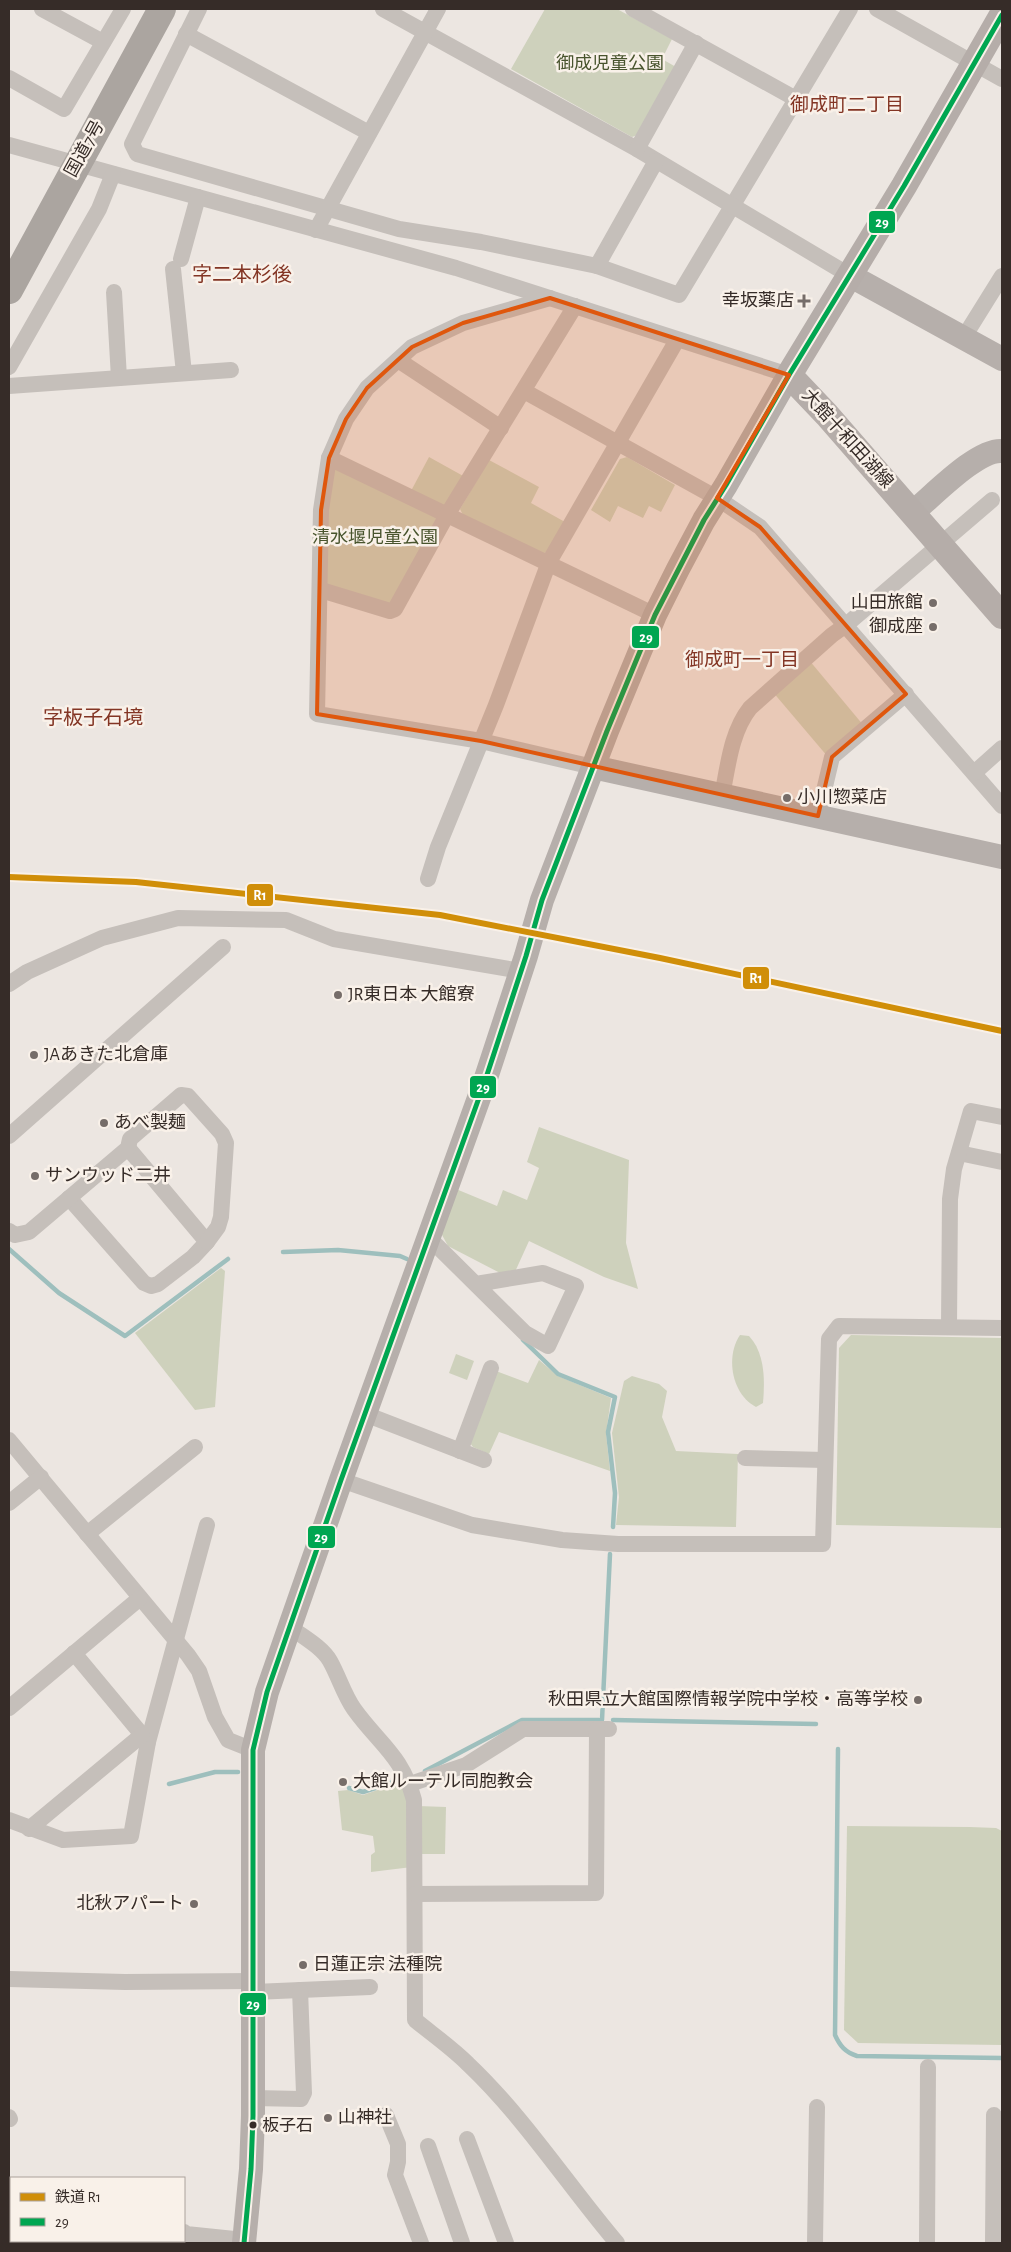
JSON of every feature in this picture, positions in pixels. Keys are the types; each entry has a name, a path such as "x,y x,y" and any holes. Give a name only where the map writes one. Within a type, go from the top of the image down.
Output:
{"highway":[{"name":"国道7号","path":"9,290 162,9"}],"main road":[{"name":"大館十和田湖線","path":"1002,15 904,186 789,375 913,512 1002,616"}],"street":[{"path":"42,9 103,42"},
{"path":"9,78 64,110 123,9"},
{"path":"199,9 132,144 137,154 399,229 482,242 597,266 679,296 850,9"},
{"path":"383,9 637,149 849,275 1002,359"},
{"path":"316,230 438,9"},
{"path":"633,9 796,99"},
{"path":"877,9 1002,79"},
{"path":"186,34 369,133"},
{"path":"637,149 696,43"},
{"path":"9,145 456,268 789,375 704,520 655,615 593,767 542,900 484,1084 341,1480 268,1692 253,1750 253,2098 251,2170 244,2242 185,2233"},
{"path":"597,266 656,161"},
{"path":"9,367 99,209 113,174"},
{"path":"184,373 177,264 198,197"},
{"path":"964,337 1002,276"},
{"path":"114,292 119,378"},
{"path":"550,298 463,323 412,347 367,388 346,419 329,458 321,510 317,714 481,741 1002,857"},
{"path":"320,590 390,611 395,609 447,515 575,306"},
{"path":"428,879 438,847 496,705 549,562 620,443 677,340"},
{"path":"398,360 501,428"},
{"path":"9,386 230,370"},
{"path":"524,390 717,498 760,527 1002,806"},
{"path":"913,512 981,455 996,450 1002,451"},
{"path":"329,458 549,562 655,615"},
{"path":"722,796 736,734 742,718 772,688 832,635 992,500"},
{"path":"818,816 832,757 906,694"},
{"path":"974,773 1002,748"},
{"path":"9,984 27,972 102,938 178,918 286,920 334,939 521,971"},
{"path":"9,1136 223,947"},
{"path":"9,1231 15,1235 29,1232 69,1198 128,1148 130,1139 182,1095 188,1096 222,1134 226,1143 221,1217 218,1227 193,1257 158,1284 151,1286 144,1283 69,1198"},
{"path":"950,1327 950,1199 959,1153 971,1111 1002,1117"},
{"path":"128,1148 207,1242"},
{"path":"959,1153 1002,1162"},
{"path":"428,1237 526,1333 548,1346 576,1286 543,1273 476,1284"},
{"path":"341,1480 472,1525 562,1540 618,1544 823,1544 829,1338 839,1326 1002,1328"},
{"path":"460,1451 491,1368"},
{"path":"365,1414 484,1460"},
{"path":"9,1440 176,1640 199,1671 215,1716 228,1740 253,1750"},
{"path":"87,1534 194,1447"},
{"path":"745,1458 825,1460"},
{"path":"9,1503 40,1477"},
{"path":"9,1820 63,1840 131,1836 146,1739 176,1640 207,1525"},
{"path":"9,1708 140,1598"},
{"path":"290,1627 315,1645 330,1659 353,1708 397,1760 410,1784 414,1800 415,2020 468,2064 529,2132 588,2209 617,2243"},
{"path":"74,1653 146,1739"},
{"path":"410,1784 466,1765 523,1729 603,1729 596,1894 415,1894"},
{"path":"29,1829 146,1739"},
{"path":"9,1979 300,1990 370,1987"},
{"path":"253,2098 301,2099 304,2093 300,1990"},
{"path":"927,2243 928,2067"},
{"path":"815,2243 817,2107"},
{"path":"386,2115 398,2144 398,2162 394,2175 421,2243"},
{"path":"992,2243 994,2115"},
{"path":"467,2138 506,2243"},
{"path":"428,2146 462,2243"}],"highlighted area":[{"path":"550,298 789,375 717,498 760,527 906,694 832,757 818,816 481,741 317,714 321,510 329,458 346,419 367,388 412,347 463,323"}],"green space":[{"name":"御成児童公園","path":"545,9 617,9 672,39 662,59 676,67 640,134 632,137 511,69"},
{"path":"429,457 465,477 450,504 442,506 411,491"},
{"path":"627,457 675,485 661,512 649,506 643,518 618,506 610,522 591,510 620,459"},
{"path":"489,460 539,487 531,503 565,522 550,550 543,554 463,515 460,509"},
{"name":"清水堰児童公園","path":"335,464 442,515 395,606 323,585 324,518"},
{"path":"809,660 864,726 828,757 772,691"},
{"path":"539,1127 629,1160 626,1243 638,1289 604,1277 529,1241 514,1274 502,1274 448,1246 441,1233 456,1189 497,1206 503,1190 527,1200 539,1168 527,1162"},
{"path":"221,1268 225,1271 215,1407 195,1410 135,1333"},
{"path":"740,1335 749,1336 758,1350 763,1367 763,1403 756,1407 741,1394 733,1375 733,1354 735,1344"},
{"path":"851,1335 1002,1338 1002,1528 836,1525 839,1348"},
{"path":"456,1354 474,1361 467,1380 449,1373"},
{"path":"539,1360 558,1376 611,1398 606,1434 610,1471 499,1432 489,1454 473,1447 470,1443 496,1371 528,1383"},
{"path":"632,1376 659,1384 667,1391 662,1417 676,1451 738,1454 736,1527 616,1525 619,1497 612,1433 624,1381"},
{"path":"404,1781 411,1800 412,1867 371,1872 371,1855 375,1852 373,1836 342,1830 338,1791 348,1790 363,1795"},
{"path":"418,1806 446,1807 445,1854 418,1854"},
{"path":"847,1826 970,1827 996,1828 1002,1831 1002,2045 858,2043 844,2030"}],"waterway":[{"path":"9,1249 59,1293 125,1336 228,1259"},
{"path":"283,1252 338,1250 400,1256 407,1259"},
{"path":"523,1340 558,1374 615,1397 608,1432 615,1493 613,1527"},
{"path":"602,1720 610,1554"},
{"path":"425,1771 522,1720 599,1720"},
{"path":"613,1720 816,1724"},
{"path":"838,1749 835,2035 837,2039 846,2050 857,2056 1002,2058"},
{"path":"169,1784 215,1772 238,1772"},
{"path":"349,1788 363,1792 397,1781"}],"rail line":[{"name":"R1","path":"9,877 136,882 440,915 660,958 1002,1031"}],"transit line":[{"name":"29","path":"244,2243 251,2169 253,2116 253,1750 267,1692 341,1480 484,1084 526,956 542,900 607,731 655,615 704,520 789,375 904,186 1002,15"}],"place":[{"name":"幸坂薬店","path":"804,301"},
{"name":"山田旅館","path":"933,603"},
{"name":"御成座","path":"933,627"},
{"name":"小川惣菜店","path":"787,798"},
{"name":"JR東日本 大館寮","path":"338,995"},
{"name":"JAあきた北倉庫","path":"34,1055"},
{"name":"あべ製麺","path":"104,1123"},
{"name":"サンウッド二井","path":"35,1176"},
{"name":"秋田県立大館国際情報学院中学校・高等学校","path":"918,1700"},
{"name":"大館ルーテル同胞教会","path":"343,1782"},
{"name":"北秋アパート","path":"194,1904"},
{"name":"日蓮正宗 法種院","path":"303,1965"},
{"name":"山神社","path":"328,2118"},
{"name":"板子石","path":"253,2125"}],"district":[{"name":"御成町二丁目","path":"847,105"},
{"name":"字二本杉後","path":"242,275"},
{"name":"御成町一丁目","path":"742,660"},
{"name":"字板子石境","path":"93,718"}]}
